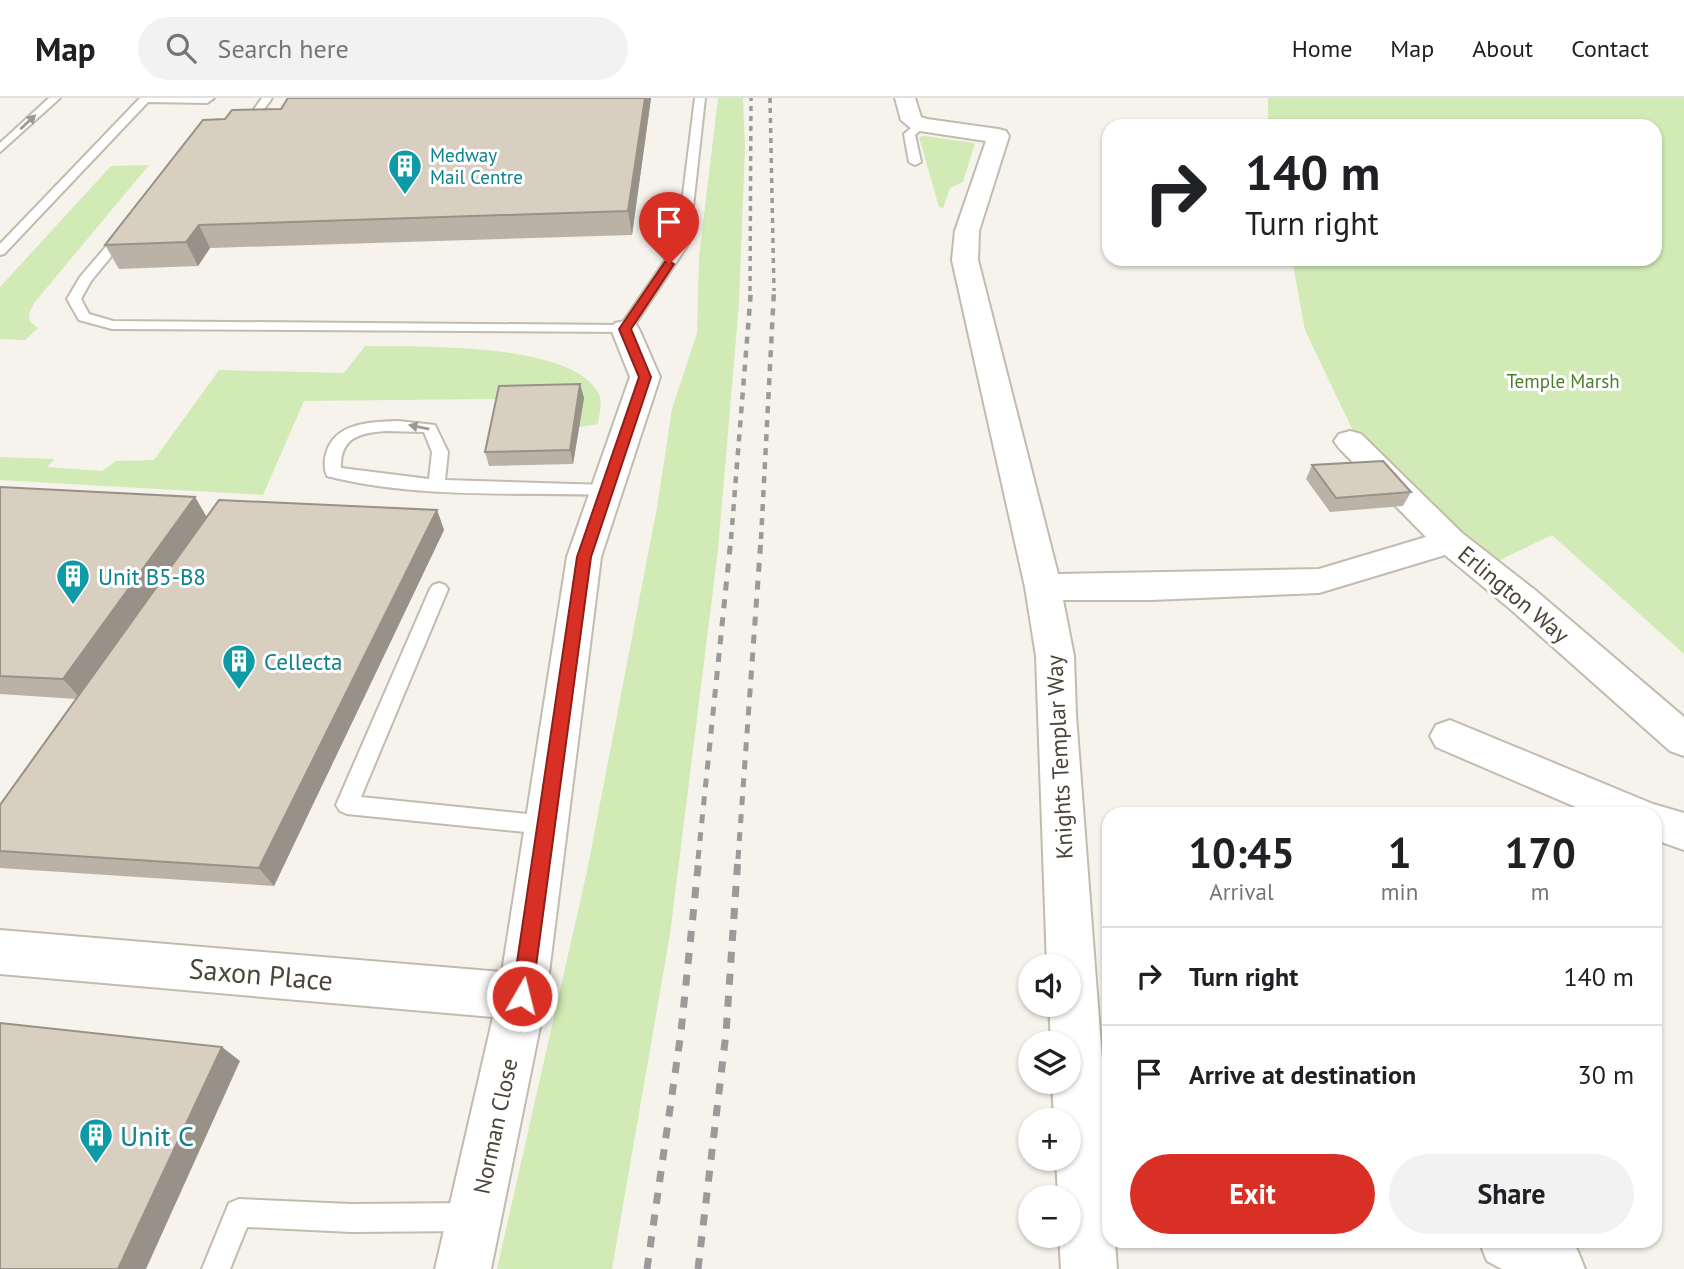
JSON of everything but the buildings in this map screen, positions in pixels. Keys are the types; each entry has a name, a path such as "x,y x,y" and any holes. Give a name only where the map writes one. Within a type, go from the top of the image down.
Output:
{"street":[{"path":"905,98 912,120 921,125"},
{"name":"Knights Templar Way","path":"921,125 998,136 967,231 966,268 1043,587 1055,656 1056,715 1096,1168 1089,1269"},
{"name":"Norman Close","path":"463,1269 522,996 584,557 645,377 625,329"},
{"name":"Erlington Way","path":"1350,441 1450,541 1522,599 1684,740"},
{"path":"1043,587 1151,587 1319,581 1450,541"},
{"path":"1450,736 1620,807"},
{"path":"1662,823 1684,832"},
{"name":"Saxon Place","path":"0,951 522,996"},
{"path":"1520,1248 1557,1269"}],"lane":[{"path":"1,148 55,98"},
{"path":"0,251 145,99 209,98"},
{"path":"221,132 256,114 267,98"},
{"path":"136,218 85,280 74,299 84,317 112,325 625,329 683,243 700,98"},
{"path":"915,162 909,135 921,125"},
{"path":"437,483 440,452 430,428 408,425 366,429 344,436 332,454 332,472 437,483 607,489"},
{"path":"439,589 347,805 546,825"},
{"path":"216,1269 239,1213 351,1218 476,1217"}],"green space":[{"path":"718,98 743,98 745,148 739,303 718,550 670,934 612,1269 497,1269 587,871 657,507 672,409 697,333 699,257"},
{"name":"Temple Marsh","path":"1268,98 1684,98 1684,654 1552,535 1486,567 1355,435 1305,330 1293,266 1662,266 1662,119 1268,119"},
{"path":"919,137 975,143 963,182 950,188 943,208 939,207"},
{"path":"149,165 34,303 29,313 30,322 38,328 25,340 0,339 0,287 111,166"},
{"path":"365,346 493,351 562,366 586,379 600,397 598,424 579,427 583,398 304,401 263,495 0,480 0,457 55,459 47,467 102,471 116,461 154,460 219,370 344,373"}],"railway":[{"path":"750,291 751,98"},
{"path":"770,98 774,290"},
{"path":"731,539 751,290"},
{"path":"761,539 774,290"},
{"path":"698,859 731,538"},
{"path":"738,859 761,538"},
{"path":"647,1269 681,1032 699,857"},
{"path":"698,1269 726,1033 738,857"}],"place":[{"name":"Medway Mail Centre","path":"405,196"},
{"name":"Unit B5-B8","path":"73,606"},
{"name":"Cellecta","path":"239,691"},
{"name":"Unit C","path":"96,1165"}],"route":[{"path":"522,996 584,557 645,377 625,329 669,264"}]}
